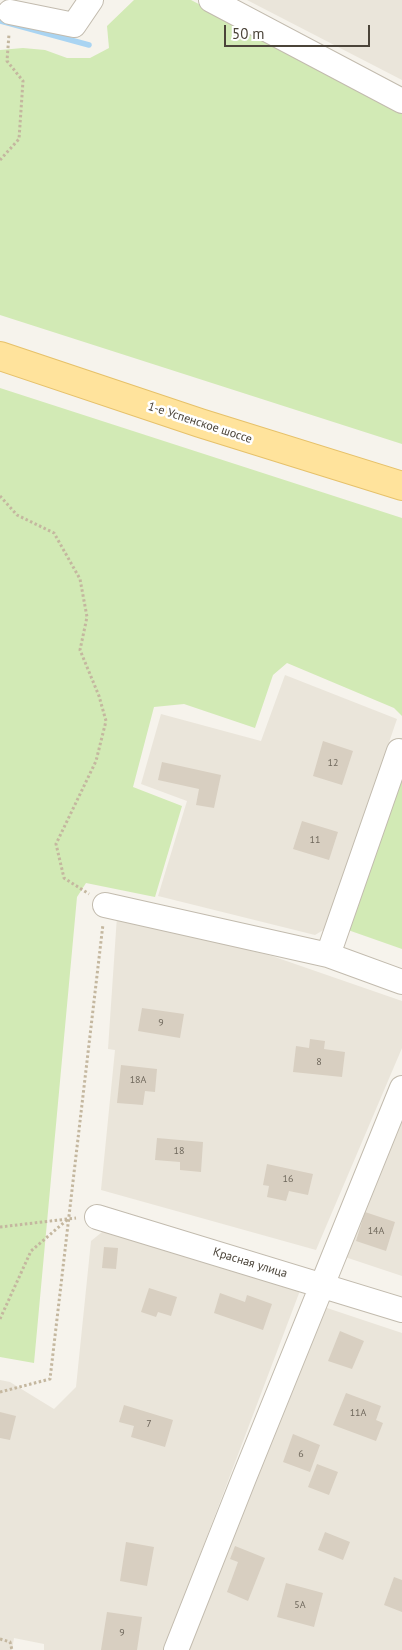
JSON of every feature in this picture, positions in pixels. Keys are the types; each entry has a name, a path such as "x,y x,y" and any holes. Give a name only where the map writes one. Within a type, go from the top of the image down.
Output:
{"main road":[{"name":"1-е Успенское шоссе","path":"0,356 200,424 402,486"}],"street":[{"path":"10,21 74,25 90,0"},
{"path":"210,0 402,101"},
{"path":"328,955 399,751"},
{"path":"105,904 328,955 402,982"},
{"path":"176,1650 402,1088"},
{"name":"Красная улица","path":"97,1217 322,1284 402,1310"}],"path":[{"path":"0,160 18,139 23,82 7,61 10,21"},
{"path":"0,496 17,515 54,533 80,579 87,617 80,650 99,696 106,721 96,761 56,844 64,878 105,904 50,1379 0,1392"},
{"path":"0,1227 97,1217"},
{"path":"0,1319 30,1251 69,1219"},
{"path":"0,1639 10,1642 12,1650"}],"shaded area":[{"path":"247,0 402,0 402,80"},
{"path":"285,675 397,719 325,929 315,935 158,896 187,801 141,784 161,714 261,741"},
{"path":"117,916 272,956 402,1001 402,1048 316,1250 101,1190 115,1050 108,1049"},
{"path":"402,1109 402,1276 342,1256"},
{"path":"107,1228 301,1288 164,1650 44,1650 44,1644 14,1638 12,1650 0,1650 0,1380 10,1382 54,1409 76,1387 91,1241"},
{"path":"321,1306 402,1333 402,1650 186,1650"}],"green space":[{"path":"134,0 191,0 402,110 402,444 0,315 0,50 23,48 45,50 67,58 90,58 109,48 107,26"},
{"path":"0,388 402,518 402,716 394,708 287,663 273,675 255,728 184,704 154,707 133,787 182,806 155,897 86,883 77,897 34,1363 0,1357"},
{"path":"402,771 402,949 348,930"}],"building":[{"path":"323,741 353,751 342,785 313,776"},
{"path":"162,762 221,775 214,808 196,805 199,789 158,780"},
{"path":"302,821 338,832 329,860 293,849"},
{"path":"142,1008 184,1014 180,1038 138,1031"},
{"path":"310,1039 325,1041 324,1049 345,1052 342,1077 293,1072 296,1046 309,1048"},
{"path":"121,1065 157,1069 155,1092 145,1091 143,1105 117,1103"},
{"path":"157,1138 203,1142 201,1172 180,1170 180,1162 155,1160"},
{"path":"267,1164 313,1174 308,1195 289,1191 286,1201 267,1197 269,1186 263,1185"},
{"path":"365,1212 395,1222 386,1251 356,1241"},
{"path":"104,1247 118,1248 116,1269 102,1268"},
{"path":"149,1288 177,1297 171,1316 158,1312 156,1317 141,1312"},
{"path":"220,1293 245,1302 247,1295 272,1304 263,1330 214,1313"},
{"path":"340,1331 364,1341 352,1369 328,1361"},
{"path":"346,1393 381,1406 376,1420 383,1423 376,1441 333,1425"},
{"path":"124,1405 173,1420 165,1447 131,1437 134,1426 119,1422"},
{"path":"0,1412 16,1416 10,1440 0,1438"},
{"path":"293,1434 320,1445 310,1472 283,1462"},
{"path":"317,1464 338,1472 329,1495 308,1487"},
{"path":"325,1532 350,1542 343,1560 318,1550"},
{"path":"126,1542 154,1547 147,1586 120,1581"},
{"path":"235,1546 265,1558 248,1601 227,1592 238,1562 230,1559"},
{"path":"394,1577 402,1580 402,1612 384,1605"},
{"path":"286,1583 323,1593 314,1627 277,1617"},
{"path":"107,1612 142,1617 137,1650 101,1650"}],"waterway":[{"path":"0,21 89,45"}]}
